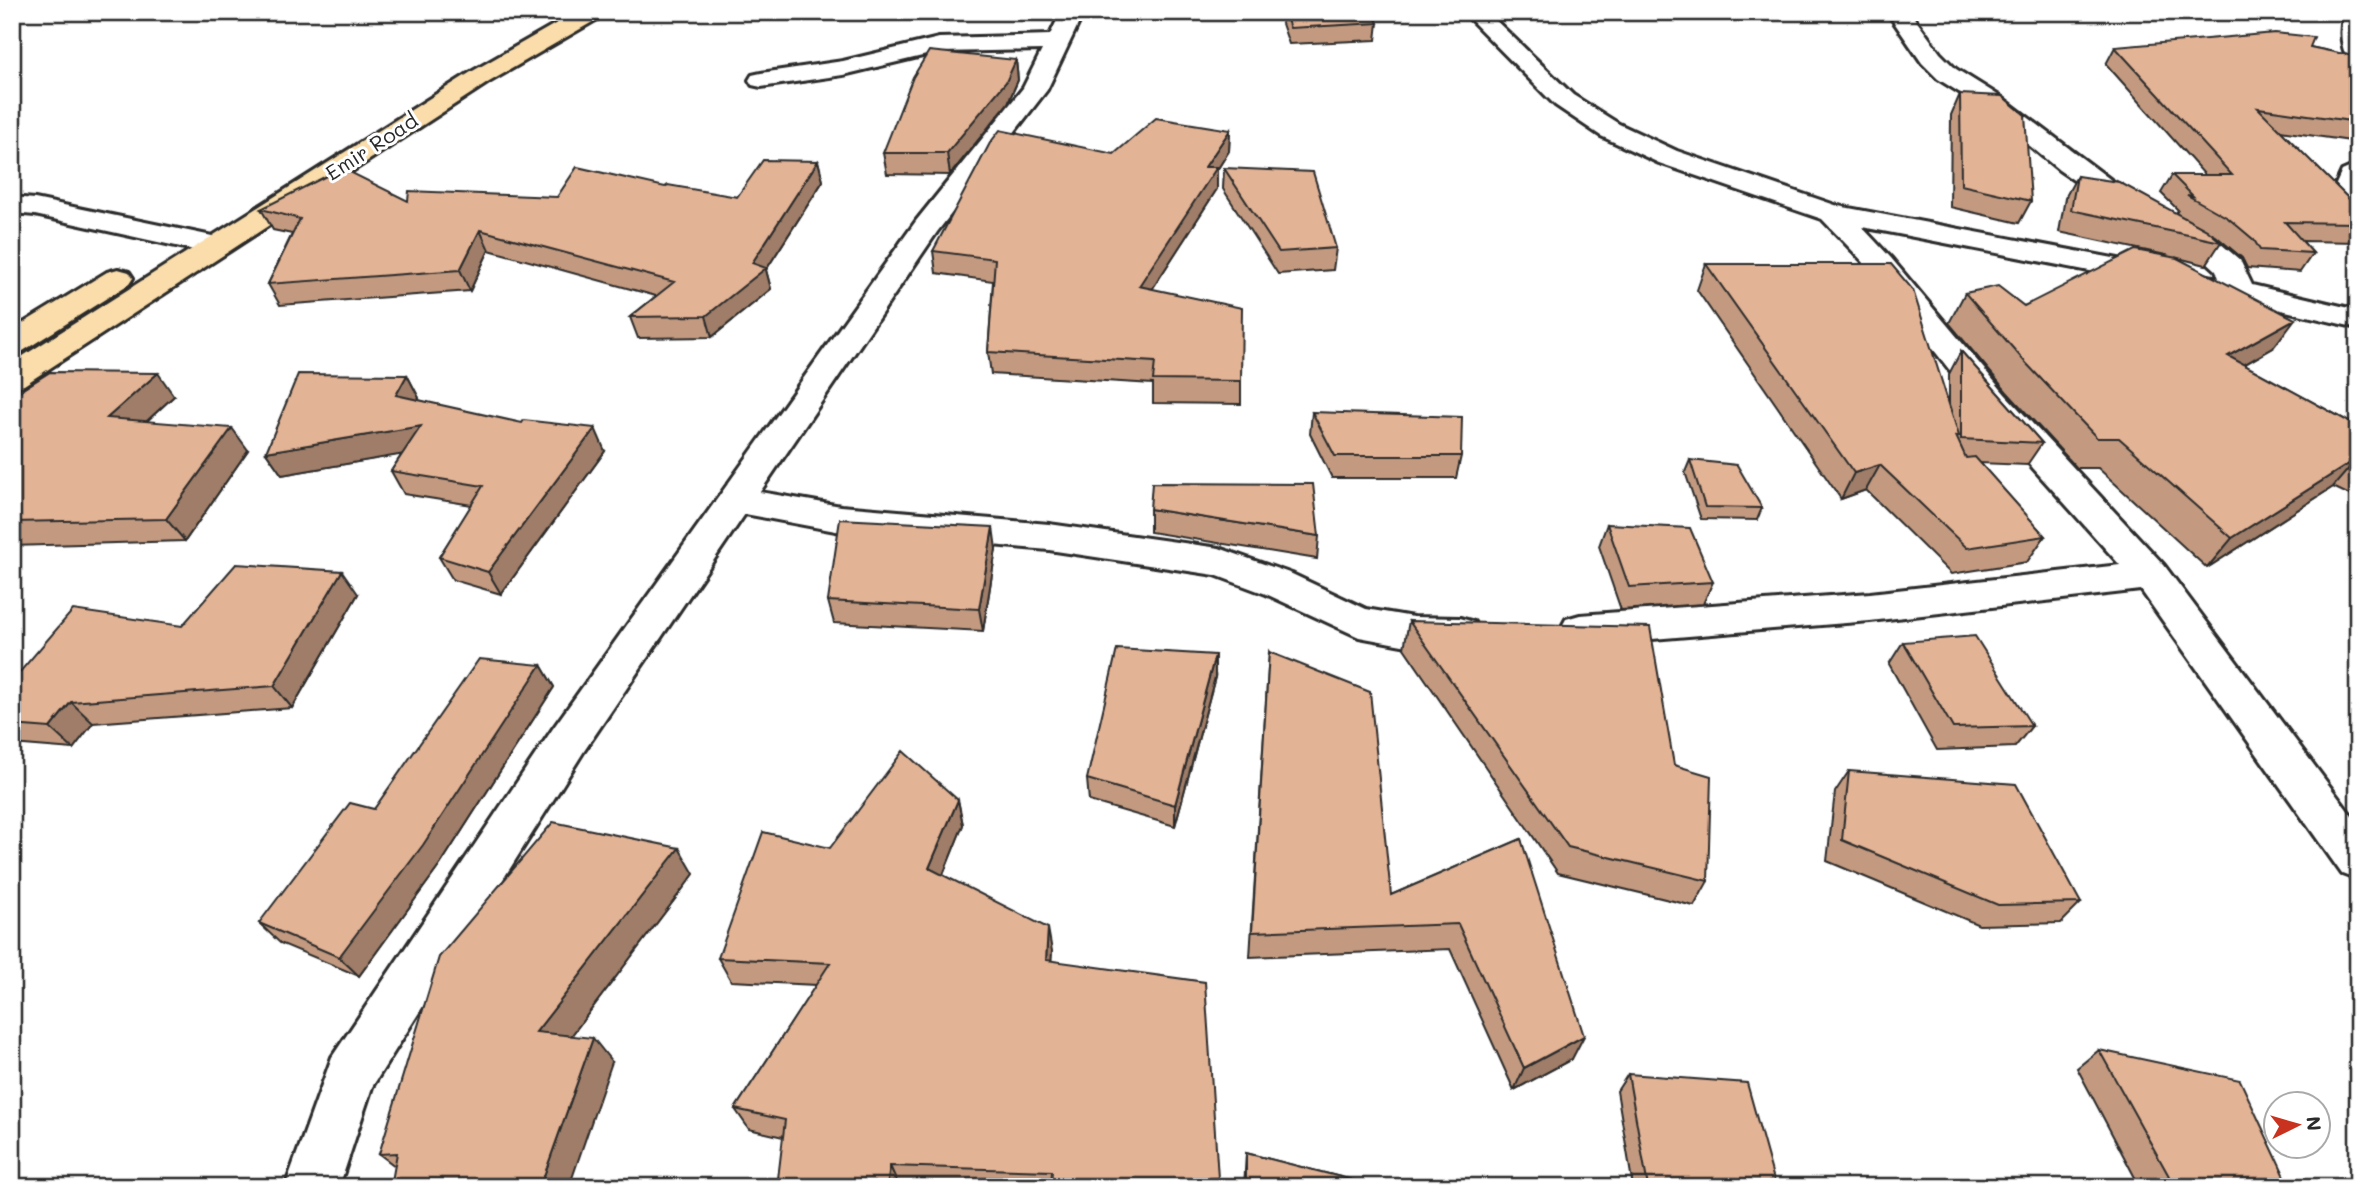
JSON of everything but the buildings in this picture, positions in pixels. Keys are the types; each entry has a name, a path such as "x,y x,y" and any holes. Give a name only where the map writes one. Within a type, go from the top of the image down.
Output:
{"highway":[{"name":"Emir Road","path":"12,344 443,75 552,12"},
{"name":"Emir Road","path":"12,378 480,77 593,12"}],"street":[{"path":"1474,12 1564,100 1610,130 1668,157 1832,213 2239,291 2358,318"},
{"path":"1898,12 1931,58 1948,74 1992,102 2101,186 2204,244 2229,267 2239,291"},
{"path":"2356,12 2352,29 2358,57"},
{"path":"761,80 842,68 939,45 1065,27"},
{"path":"312,1187 350,1075 569,739 926,227 1034,90 1065,27"},
{"path":"2358,172 2352,177 2346,193 2358,219"},
{"path":"12,205 184,237 216,246"},
{"path":"1832,213 1881,264 1993,402 2151,575 2358,860"},
{"path":"738,500 841,519 1049,537 1219,562 1279,584 1359,622 1413,632 1498,635"},
{"path":"1539,632 1677,624 1870,607 2151,575"}]}
